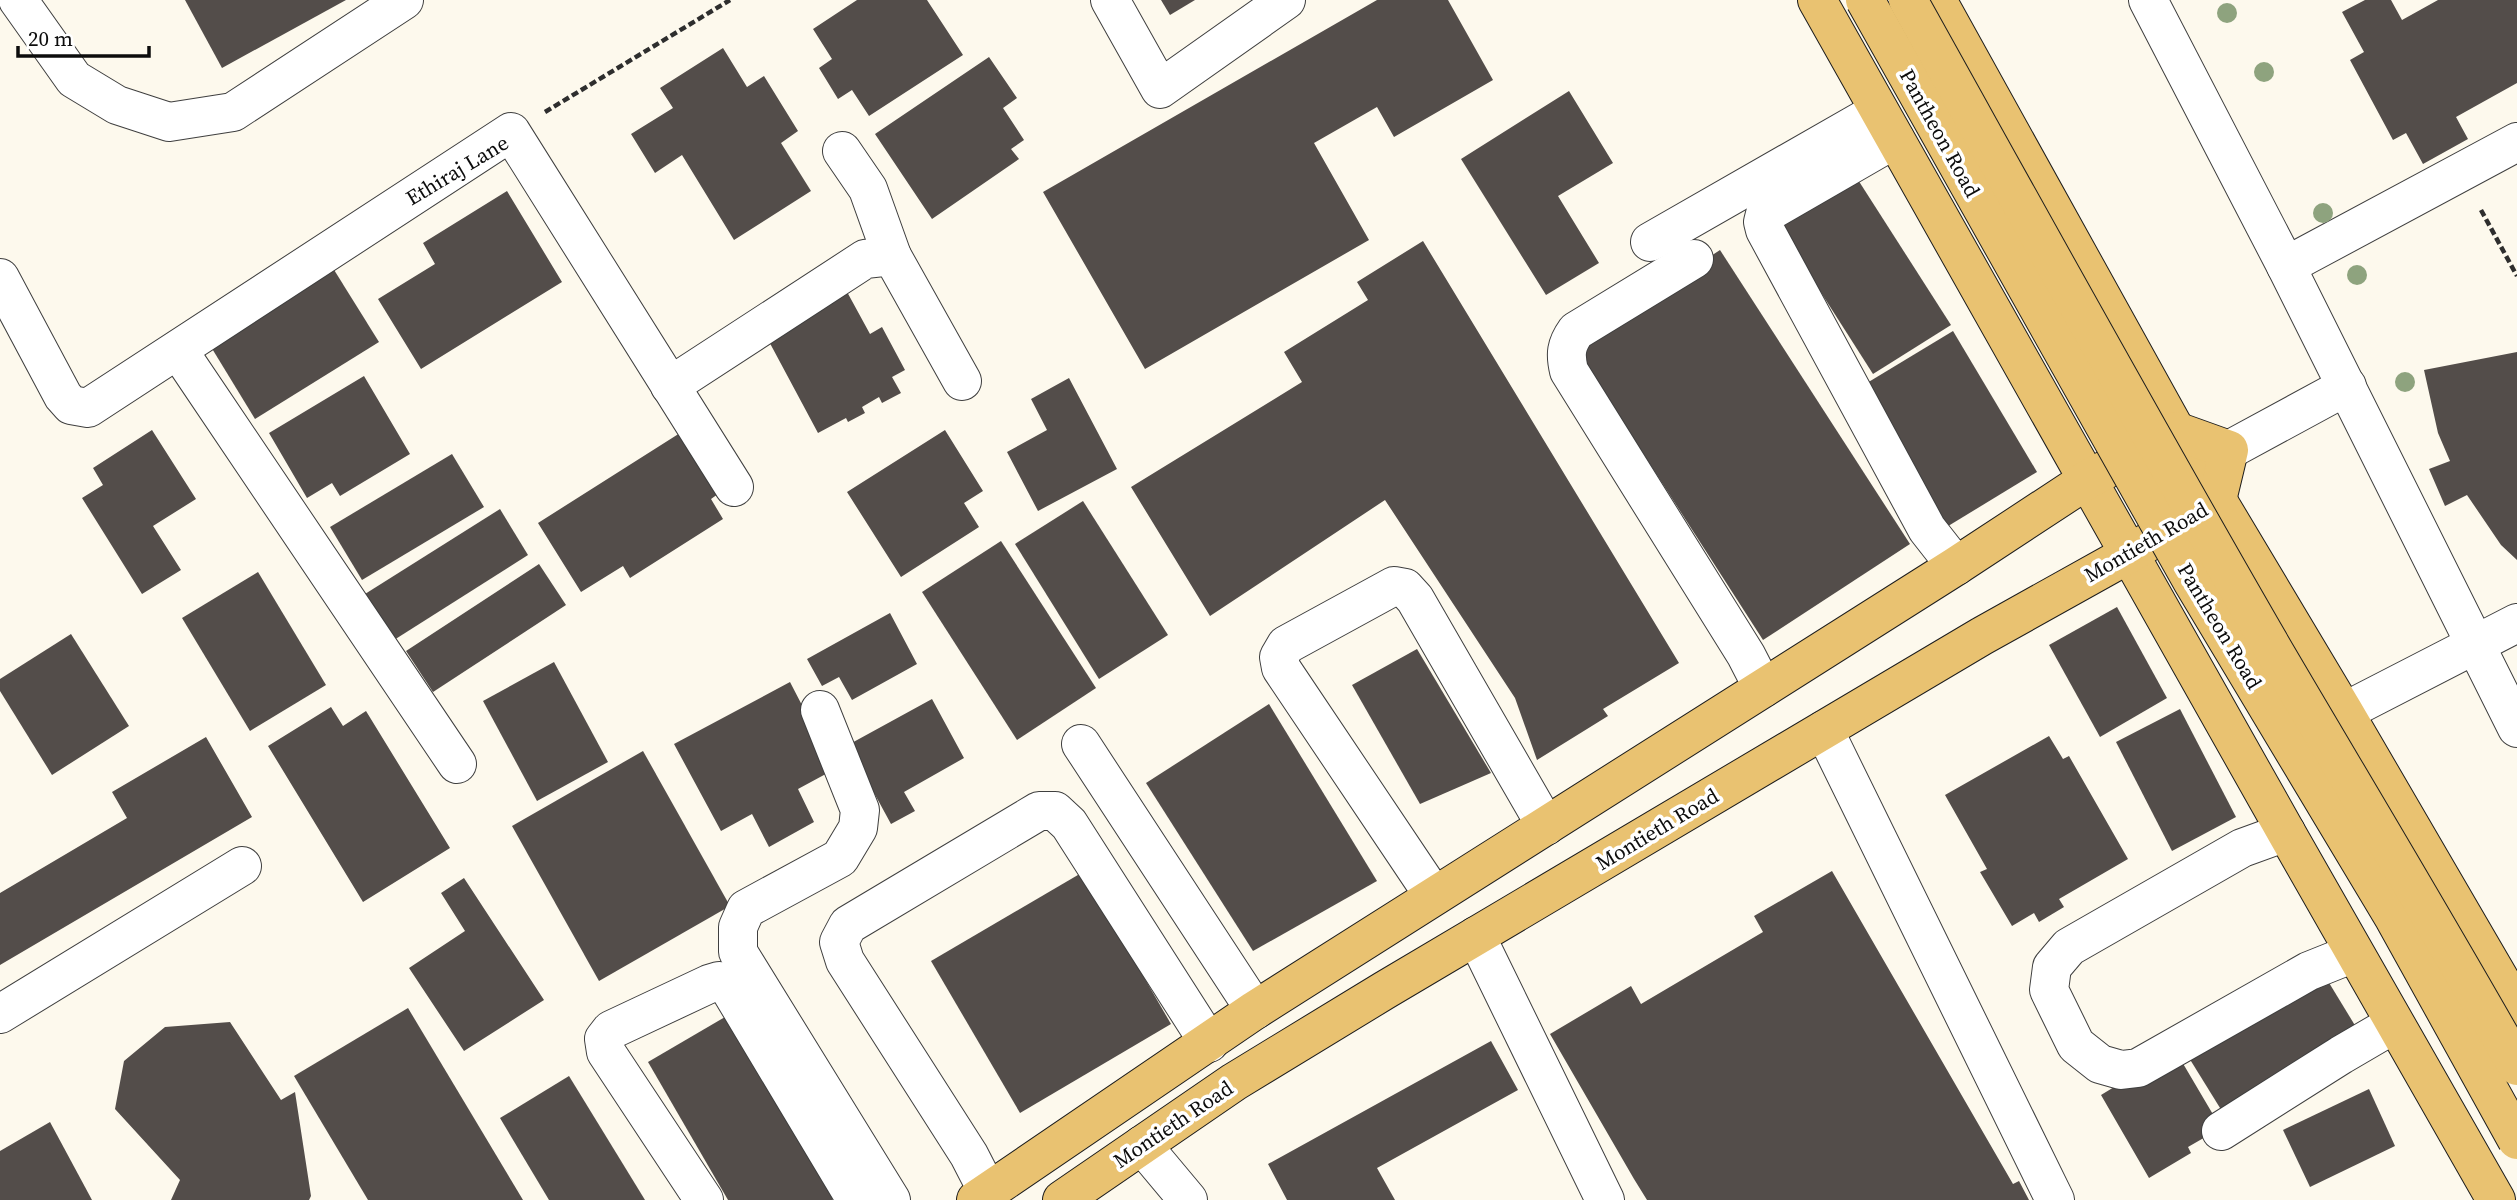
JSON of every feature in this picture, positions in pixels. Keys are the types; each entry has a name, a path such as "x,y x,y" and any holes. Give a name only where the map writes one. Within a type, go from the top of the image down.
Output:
{"main road":[{"path":"1817,0 2394,1024 2496,1200"},
{"name":"Pantheon Road","path":"1865,0 2192,581 2394,918 2517,1140"},
{"path":"1908,0 2263,631 2428,909 2517,1066"},
{"path":"1937,0 2176,431 2517,1009"},
{"path":"1973,277 2064,228"},
{"path":"982,1196 1255,1010 1956,566 2087,480 2176,431 2229,450"},
{"name":"Montieth Road","path":"1062,1200 1234,1082 1824,730 1993,630 2129,554 2217,500 2229,450"},
{"path":"1466,876 1485,931"}],"street":[{"path":"18,0 74,79 117,105 169,122 233,112 404,0"},
{"path":"1110,0 1160,89 1286,0"},
{"path":"2148,0 2347,386 2517,728"},
{"path":"1650,242 1887,125"},
{"path":"1887,125 1765,214 1762,222 1927,530 1956,566"},
{"name":"Ethiraj Lane","path":"0,278 63,396 71,405 88,408 511,132 734,487"},
{"path":"2286,266 2517,142"},
{"path":"842,151 867,189 892,256 962,381"},
{"path":"670,386 865,259 892,256"},
{"path":"1694,259 1576,331 1568,343 1565,355 1569,371 1746,655 1763,688"},
{"path":"178,350 457,764"},
{"path":"2229,450 2347,386"},
{"path":"1434,896 1281,668 1279,657 1286,645 1394,586 1405,588 1415,599 1546,826"},
{"path":"2344,712 2517,623"},
{"path":"820,710 859,810 858,828 840,858 746,909 738,927 738,952 891,1200"},
{"path":"1824,730 2055,1200"},
{"path":"1081,744 1255,1010"},
{"path":"982,1196 969,1155 845,961 839,942 848,925 1039,811 1055,811 1069,824 1209,1043"},
{"path":"2286,832 2242,848 2069,947 2052,967 2049,990 2076,1045 2100,1064 2121,1070 2138,1068 2309,971 2354,953"},
{"path":"0,1014 242,866"},
{"path":"1485,931 1605,1200"},
{"path":"704,1200 606,1052 604,1039 611,1030 719,981 729,988 856,1200"},
{"path":"2221,1131 2394,1024"},
{"path":"1132,1152 1153,1200"},
{"path":"1132,1152 1188,1200"}],"path":[{"path":"511,132 730,0"},
{"path":"2461,172 2517,276"}],"building":[{"path":"185,0 346,0 222,68"},
{"path":"857,0 927,0 963,55 869,116 852,90 838,99 819,68 832,59 813,29"},
{"path":"1161,0 1195,0 1170,15"},
{"path":"1377,0 1448,0 1493,80 1394,137 1377,107 1314,143 1369,240 1145,369 1043,192"},
{"path":"2365,0 2391,0 2402,20 2438,0 2517,0 2517,83 2456,117 2468,139 2423,164 2406,133 2393,140 2350,60 2364,52 2342,12"},
{"path":"723,48 747,87 764,76 798,131 781,143 811,191 734,240 682,155 655,173 631,134 673,108 660,88"},
{"path":"989,57 1017,98 1003,108 1024,140 1011,149 1019,159 932,219 875,134"},
{"path":"1569,91 1613,163 1558,196 1599,263 1546,295 1461,159"},
{"path":"1853,172 1951,325 1873,374 1776,222"},
{"path":"507,191 562,282 421,369 378,299 435,264 423,243"},
{"path":"1423,241 1679,663 1603,709 1608,716 1537,760 1515,698 1385,500 1210,616 1131,487 1302,382 1284,352 1368,300 1357,282"},
{"path":"1720,250 1910,544 1763,640 1574,346"},
{"path":"331,265 379,342 255,419 208,342"},
{"path":"846,290 870,334 882,327 905,370 892,377 901,393 882,403 879,397 862,407 865,413 848,422 846,418 818,433 765,334"},
{"path":"1953,331 2037,472 1940,531 1857,389"},
{"path":"2517,352 2517,560 2501,545 2467,495 2445,506 2429,469 2450,461 2438,433 2424,370"},
{"path":"364,376 410,454 340,496 332,483 307,498 269,433"},
{"path":"1069,378 1117,469 1038,511 1007,452 1047,430 1031,399"},
{"path":"152,430 196,499 153,526 181,570 142,594 82,498 103,485 93,468"},
{"path":"945,430 983,491 964,503 979,527 901,577 847,492"},
{"path":"680,433 718,494 711,499 723,519 630,578 623,566 581,592 538,523"},
{"path":"452,454 484,507 362,580 330,527"},
{"path":"1083,501 1168,635 1099,679 1015,544"},
{"path":"500,509 528,555 394,640 365,594"},
{"path":"1001,541 1096,688 1017,740 922,592"},
{"path":"539,564 566,605 433,692 406,651"},
{"path":"258,572 326,685 250,731 182,618"},
{"path":"2117,607 2167,698 2100,737 2049,645"},
{"path":"890,613 917,664 852,700 839,677 822,686 807,659"},
{"path":"71,634 129,726 52,775 0,691 0,679"},
{"path":"1417,649 1491,773 1420,804 1352,685"},
{"path":"554,662 608,762 537,801 483,701"},
{"path":"790,682 835,769 798,789 814,822 769,847 752,814 721,831 674,744"},
{"path":"932,699 964,758 904,792 915,811 891,824 848,745"},
{"path":"1269,704 1377,881 1253,951 1146,783"},
{"path":"331,707 343,726 366,711 450,848 363,902 268,746"},
{"path":"2180,709 2236,817 2172,851 2116,742"},
{"path":"2049,736 2063,759 2069,756 2128,859 2059,899 2064,907 2039,922 2034,913 2012,926 1980,872 1987,869 1945,795"},
{"path":"206,737 252,817 0,965 0,893 127,818 112,792"},
{"path":"643,751 730,906 599,981 512,826"},
{"path":"1832,871 2013,1184 2019,1181 2029,1200 1647,1200 1634,1179 1550,1034 1631,986 1641,1004 1763,932 1754,916"},
{"path":"1083,872 1171,1024 1020,1113 931,961"},
{"path":"464,878 544,1000 464,1051 409,968 465,931 441,893"},
{"path":"2320,968 2359,1032 2225,1116 2186,1053"},
{"path":"408,1008 523,1200 368,1200 294,1076"},
{"path":"725,1017 838,1195 832,1200 728,1200 648,1062"},
{"path":"230,1022 281,1100 295,1092 311,1196 309,1200 171,1200 180,1180 115,1109 124,1061 165,1027"},
{"path":"1491,1041 1518,1090 1377,1168 1395,1200 1287,1200 1268,1164"},
{"path":"2175,1050 2221,1128 2188,1147 2191,1153 2149,1178 2101,1095"},
{"path":"569,1076 645,1200 549,1200 500,1118"},
{"path":"2369,1089 2395,1146 2310,1187 2283,1130"},
{"path":"50,1122 92,1200 0,1200 0,1151"}]}
